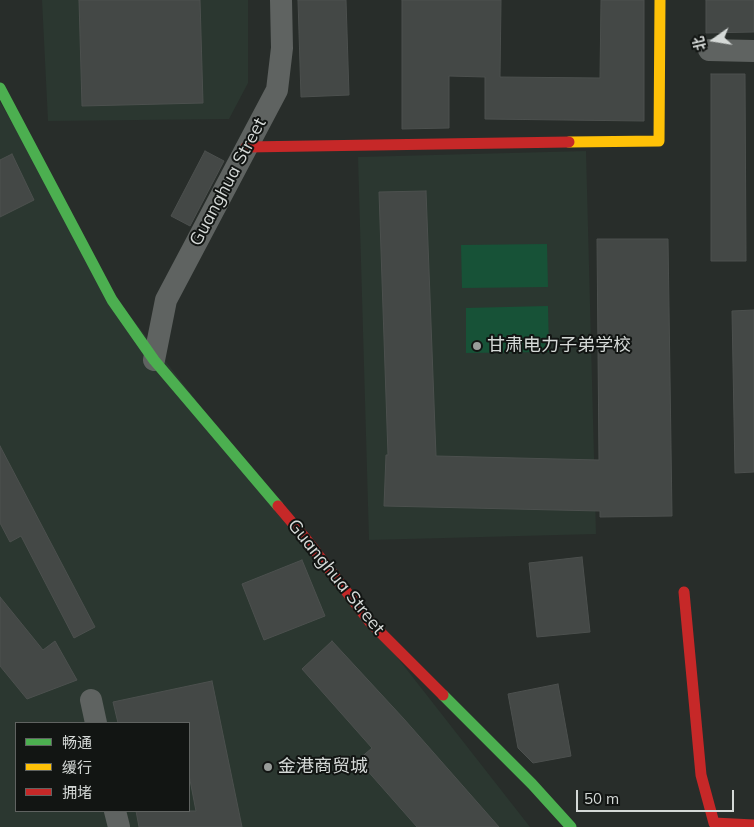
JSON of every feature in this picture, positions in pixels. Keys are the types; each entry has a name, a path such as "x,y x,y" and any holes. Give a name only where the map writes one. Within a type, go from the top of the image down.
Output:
{"street":[{"name":"Guanghua Street","path":"154,360 166,300 276,90 282,48 281,0"},
{"path":"246,147 660,141 660,0"},
{"path":"708,50 754,51"},
{"name":"Guanghua Street","path":"0,88 112,300 154,360 306,539 369,622 532,784 571,827"},
{"path":"684,592 701,774 714,823 754,825"},
{"path":"91,700 96,722"},
{"path":"115,812 119,827"}],"shaded area":[{"path":"42,0 248,0 248,83 229,119 48,121"},
{"path":"0,102 116,298 530,827 0,827"},
{"name":"甘肃电力子弟学校","path":"586,151 596,534 369,540 358,157"}],"green space":[{"path":"547,244 548,287 462,288 461,245"},
{"path":"548,306 549,352 466,353 466,308"}],"building":[{"path":"79,0 200,0 203,103 82,106"},
{"path":"298,0 346,0 349,95 301,97"},
{"path":"402,0 501,0 500,77 600,78 601,0 644,0 644,121 485,119 485,77 449,76 449,128 402,129"},
{"path":"706,0 754,0 754,32 706,33"},
{"path":"711,74 745,74 746,261 711,261"},
{"path":"205,151 224,161 190,226 171,216"},
{"path":"12,154 34,200 0,217 0,160"},
{"path":"426,191 436,456 599,460 597,239 668,239 672,516 600,517 600,511 384,506 386,455 388,455 379,192"},
{"path":"754,310 754,472 735,473 732,311"},
{"path":"0,446 95,627 74,638 21,536 10,542 0,523"},
{"path":"582,557 590,632 537,637 529,563"},
{"path":"302,560 325,616 264,640 242,584"},
{"path":"0,597 43,650 55,641 77,680 27,699 0,666"},
{"path":"332,641 499,827 417,827 358,760 372,748 302,669"},
{"path":"212,681 242,827 139,827 136,812 196,811 190,780 190,722 118,722 113,702"},
{"path":"558,684 571,756 533,763 518,748 508,694"}],"traffic: fast":[{"path":"0,88 112,300 154,360 278,506"},
{"path":"443,695 532,784 571,827"}],"traffic: slow":[{"path":"569,142 659,141 660,0"}],"traffic: jam":[{"path":"246,147 569,142"},
{"path":"278,506 369,621 443,695"},
{"path":"684,592 701,775 714,823 754,825"}],"place":[{"name":"甘肃电力子弟学校","path":"477,346"},
{"name":"金港商贸城","path":"268,767"}]}
